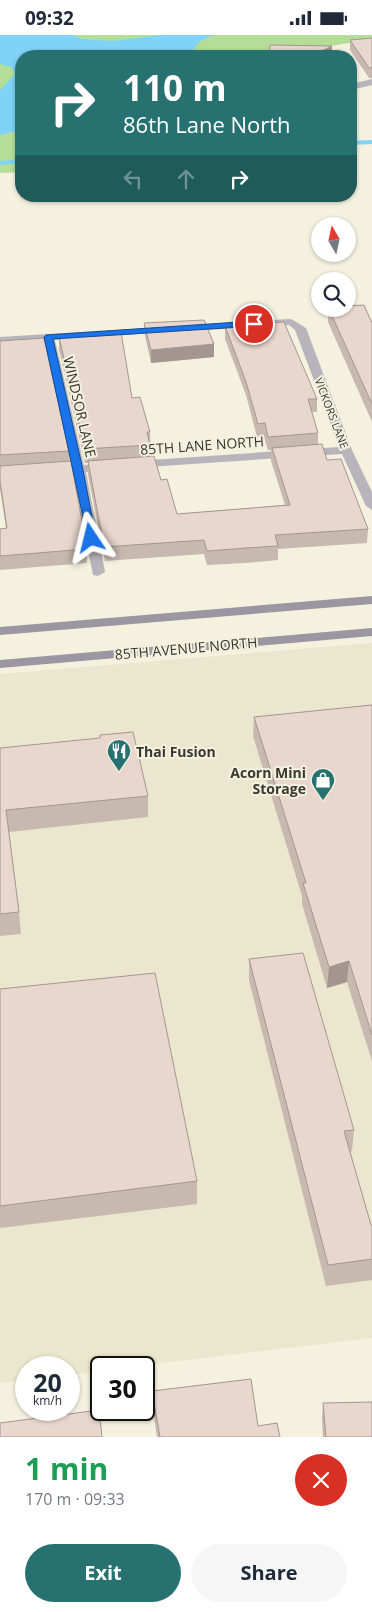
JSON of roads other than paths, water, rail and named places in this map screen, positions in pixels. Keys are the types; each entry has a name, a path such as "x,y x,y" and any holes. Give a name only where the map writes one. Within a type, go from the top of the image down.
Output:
{"main road":[{"path":"0,631 372,600"},
{"name":"85TH AVENUE NORTH","path":"0,665 372,632"}],"street":[{"path":"357,86 372,82"},
{"name":"VICKORS LANE","path":"48,337 291,321 300,328 346,450 372,506"},
{"path":"0,340 48,337"},
{"name":"WINDSOR LANE","path":"48,337 79,470 98,572"},
{"name":"85TH LANE NORTH","path":"39,472 346,450"}],"water":[{"path":"0,35 71,35 83,39 112,41 162,35 213,35 199,42 193,50 15,50 15,74 11,67 0,64"},
{"path":"15,74 15,131 0,135 0,90"}],"waterway":[{"path":"357,143 372,142"},
{"path":"0,163 15,162"}],"place":[{"name":"Thai Fusion","path":"119,772"},
{"name":"Acorn Mini Storage","path":"323,801"}]}
